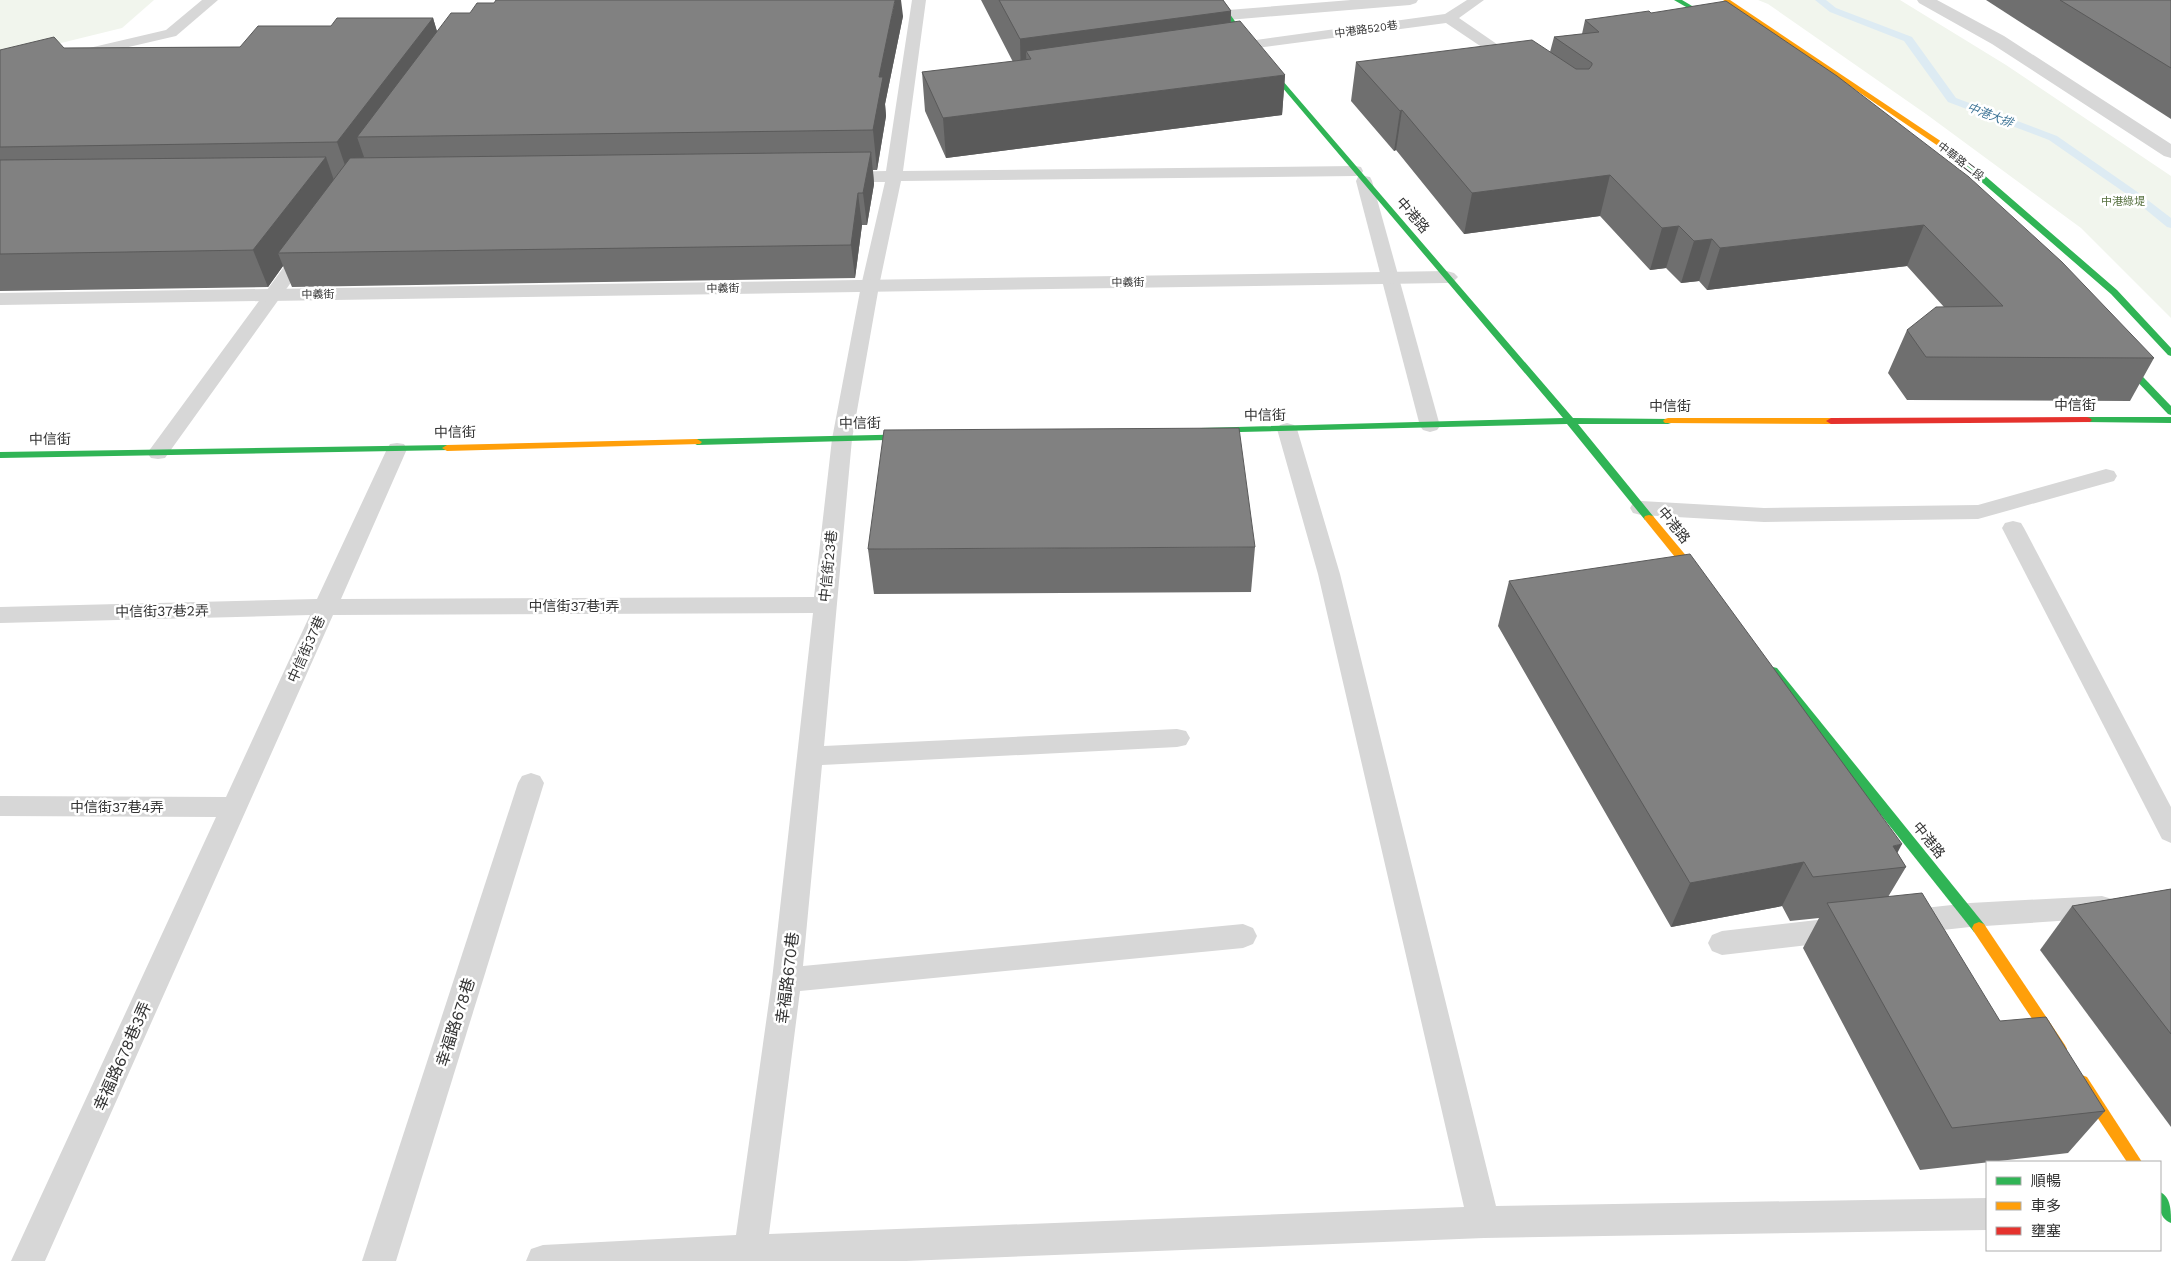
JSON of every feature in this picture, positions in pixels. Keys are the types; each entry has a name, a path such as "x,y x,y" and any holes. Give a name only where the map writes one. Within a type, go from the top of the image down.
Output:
{"street":[{"name":"中港路","path":"1217,0 1252,48 1570,421 1709,592"},
{"path":"1228,15 1410,0"},
{"path":"1677,0 1727,29"},
{"name":"中華路二段","path":"1726,0 1957,155 2114,292 2171,353"},
{"path":"1926,0 1998,40 2171,152"},
{"name":"中義街","path":"0,299 1447,277"},
{"path":"2106,344 2171,412"},
{"name":"中信街","path":"1188,431 1570,421 2171,420"},
{"name":"中信街","path":"0,455 397,449 931,437"},
{"name":"中港路","path":"1765,661 1970,915 2064,1055"},
{"path":"2075,1072 2134,1161"}],"lane":[{"path":"67,58 171,33 211,0"},
{"name":"中信街23巷","path":"817,694 824,605 842,439 870,286 894,177 919,0"},
{"name":"中港路520巷","path":"1235,54 1252,48 1448,18 1478,0"},
{"path":"1448,18 1527,71"},
{"path":"905,100 924,97"},
{"path":"825,178 1360,176 1430,426"},
{"path":"158,453 319,232"},
{"path":"1287,429 1329,574 1484,1222"},
{"name":"中信街37巷","path":"215,850 397,449"},
{"path":"1641,508 1764,514 1978,512 2106,476"},
{"path":"2013,528 2171,832"},
{"name":"中信街37巷1弄","path":"325,606 824,605"},
{"name":"中信街37巷2弄","path":"0,615 325,606"},
{"name":"幸福路670巷","path":"750,1256 787,980 817,694"},
{"path":"810,756 1177,738"},
{"name":"幸福路678巷","path":"379,1261 531,783"},
{"name":"中信街37巷4弄","path":"0,806 234,807"},
{"name":"幸福路678巷3弄","path":"28,1261 215,850"},
{"path":"1722,943 1970,915 2123,906"},
{"path":"787,980 1243,936"},
{"path":"543,1261 750,1256 1484,1222 1986,1214"}],"green space":[{"path":"0,0 154,0 122,28 0,58"},
{"name":"中港綠堤","path":"1758,0 1900,0 2006,65 2171,176 2171,318 2081,228 1926,114 1768,4"}],"building":[{"path":"496,0 895,0 879,77 883,77 873,130 357,137 451,13 470,13 477,3 494,3"},
{"path":"999,0 1223,0 1231,11 1020,39"},
{"path":"2060,0 2171,0 2171,68"},
{"path":"1726,1 1837,76 1969,177 2062,262 2154,358 1926,357 1907,330 1936,307 2003,306 1924,225 1720,248 1712,239 1694,241 1679,226 1662,228 1610,175 1472,193 1402,110 1400,111 1356,62 1532,40 1576,69 1589,69 1592,63 1554,37 1599,32 1585,20 1649,11 1651,13"},
{"path":"337,18 433,18 337,142 0,147 0,50 54,37 64,48 240,47 258,26 331,26"},
{"path":"1240,21 1285,75 943,118 922,72 1031,59 1026,51"},
{"path":"871,152 863,193 858,193 851,245 278,253 350,158"},
{"path":"326,157 253,250 0,254 0,160"},
{"path":"1239,428 1255,547 868,549 884,430"},
{"path":"1690,554 1902,844 1893,846 1906,867 1813,877 1804,862 1690,883 1509,581"},
{"path":"2171,889 2171,1034 2072,906"},
{"path":"1922,893 2000,1021 2046,1017 2105,1111 1952,1128 1827,903"}],"waterway":[{"name":"中港大排","path":"1820,0 1833,10 1908,39 1952,100 2053,138 2132,193 2171,224"}],"traffic: fast":[{"path":"1217,0 1249,45 1570,421 1649,518"},
{"path":"1677,0 1721,25"},
{"path":"1950,150 2114,292 2171,353"},
{"path":"2116,354 2171,412"},
{"path":"2087,420 2171,420"},
{"path":"1201,431 1570,421 1668,421"},
{"path":"697,442 921,437"},
{"path":"0,455 447,448"},
{"path":"1773,671 1979,928"},
{"path":"2161,1201 2171,1216"}],"traffic: slow":[{"path":"1726,0 1950,150"},
{"path":"1668,421 1831,421"},
{"path":"447,448 697,442"},
{"path":"1649,518 1704,585"},
{"path":"1979,928 2060,1049"},
{"path":"2082,1082 2134,1161"}],"traffic: jam":[{"path":"1831,421 2087,420"}]}
